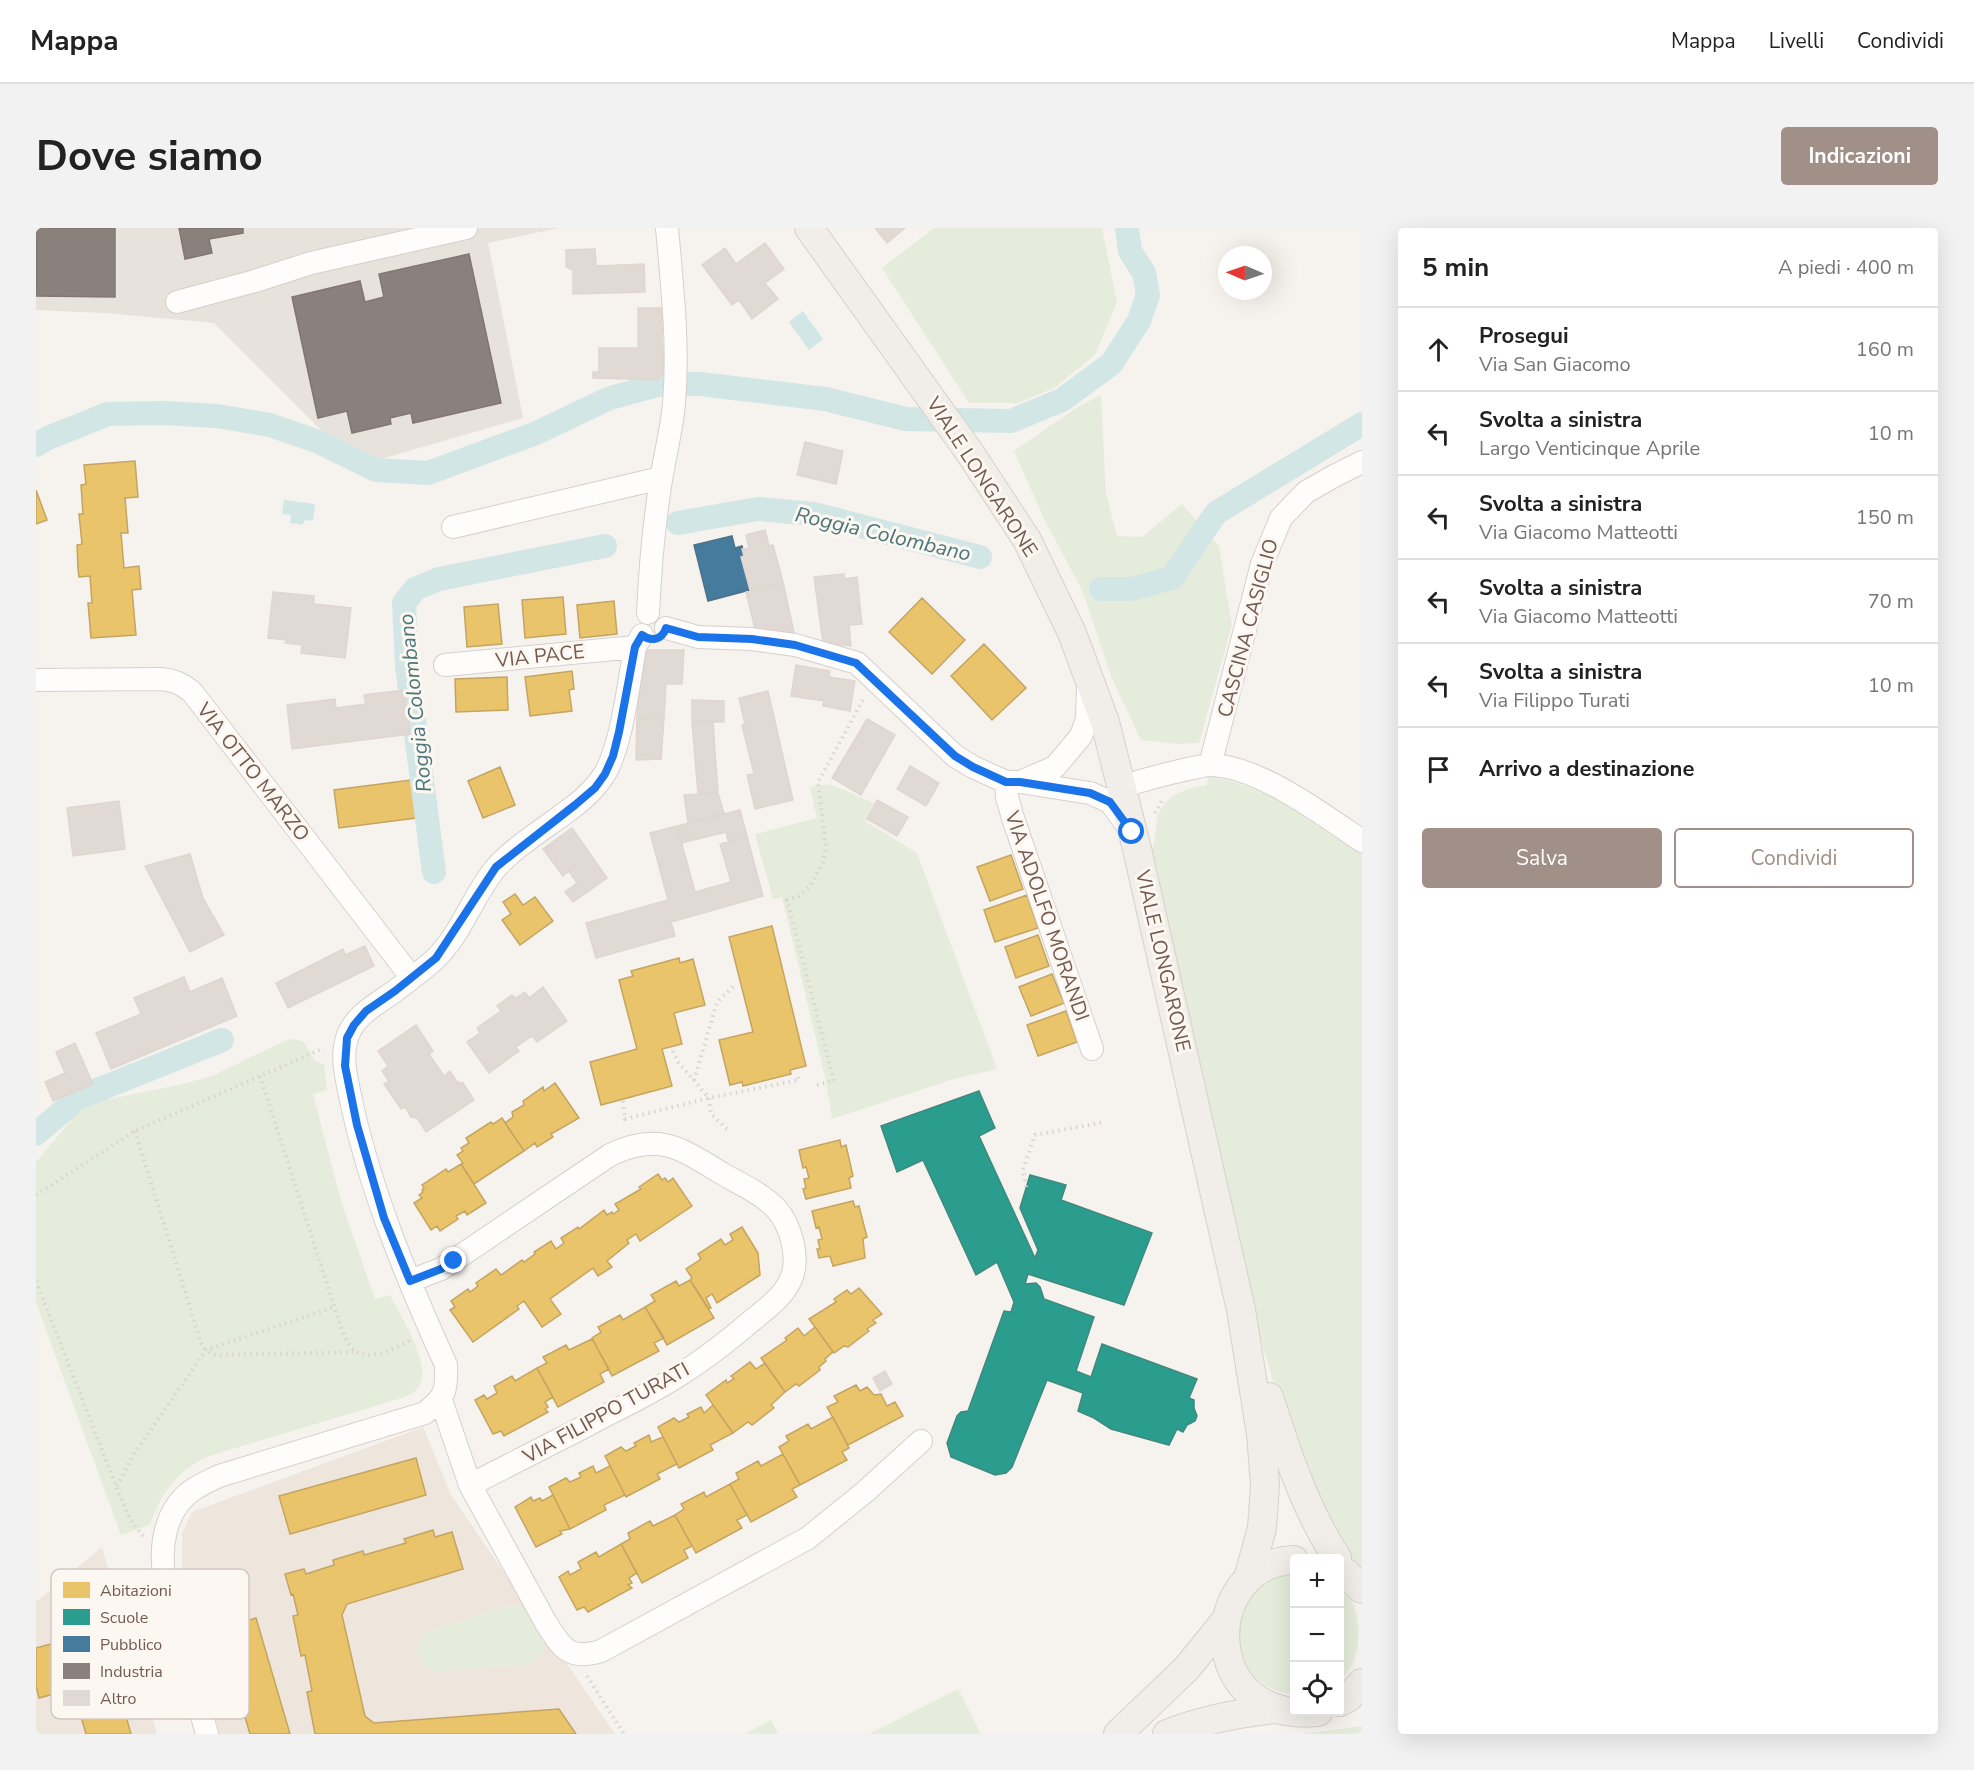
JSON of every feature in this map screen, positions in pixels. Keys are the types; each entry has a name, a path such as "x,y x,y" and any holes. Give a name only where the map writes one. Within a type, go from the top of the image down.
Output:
{"main road":[{"name":"VIALE LONGARONE","path":"809,228 902,354 1027,540 1072,633 1105,722 1121,787 1143,826 1137,849 1241,1310 1261,1434 1265,1485 1262,1527 1248,1579"},
{"name":"VIALE LONGARONE","path":"1241,1310 1290,1462 1319,1530 1345,1571"},
{"path":"1290,1560 1265,1568 1248,1579 1240,1588 1225,1622 1227,1659 1240,1684 1260,1702 1290,1712"},
{"path":"1118,1734 1187,1668 1225,1622"},
{"path":"1167,1734 1189,1725 1243,1712 1275,1709"}],"street":[{"path":"177,302 311,263 466,228"},
{"path":"667,228 674,301 676,376 674,406 650,569 648,613 640,620 638,641 613,756 605,774 595,788 496,867 436,958 366,1011 354,1025 347,1038 345,1066 357,1125 384,1218 446,1365 447,1380 441,1400 462,1469 546,1623 557,1642 567,1651 579,1656 601,1651 808,1538 866,1491 921,1441"},
{"name":"CASCINA CASIGLIO","path":"1210,765 1262,564 1281,518 1306,492 1362,462"},
{"path":"453,527 662,478"},
{"path":"638,641 658,638 665,632 666,623 662,615 648,613"},
{"path":"666,628 698,637 752,639 795,645 856,663 955,756 973,767 1013,782 1090,793 1110,802 1143,826"},
{"name":"VIA PACE","path":"445,665 638,641"},
{"path":"1013,782 1055,767 1081,736 1087,719 1088,676"},
{"name":"VIA OTTO MARZO","path":"36,680 160,679 170,680 192,692 412,978"},
{"path":"1121,787 1160,774 1210,765 1233,769 1271,784 1319,811 1362,841"},
{"name":"VIA ADOLFO MORANDI","path":"1013,782 1007,797 1013,819 1092,1049"},
{"name":"VIA FILIPPO TURATI","path":"410,1281 441,1269 454,1261 610,1155 630,1146 648,1143 666,1144 686,1152 771,1203 783,1218 791,1237 795,1255 794,1271 787,1288 774,1302 720,1347 654,1391 470,1485"},
{"path":"163,1569 161,1559 163,1544 172,1514 181,1500 194,1489 219,1476 425,1413 441,1400"},
{"path":"203,1719 207,1734"}],"path":[{"path":"817,1085 834,1081 787,900 799,896 810,886 823,862 826,847 818,782 874,679"},
{"path":"1143,826 1167,793"},
{"path":"694,1080 717,1002 735,985"},
{"path":"36,1195 135,1131 347,1038"},
{"path":"673,1051 678,1062 709,1098 711,1114 730,1132"},
{"path":"623,1101 625,1119 709,1098 799,1080 796,1073"},
{"path":"260,1076 334,1307 346,1338 357,1352"},
{"path":"1026,1187 1023,1169 1035,1135 1105,1122"},
{"path":"135,1131 201,1343 206,1350 216,1355 357,1352 372,1354 391,1350 430,1331"},
{"path":"36,1281 130,1519 139,1533 154,1543 163,1544"},
{"path":"116,1486 134,1454 206,1350 334,1307"},
{"path":"579,1656 589,1681 624,1734"}],"shaded area":[{"path":"36,228 559,228 488,243 523,418 378,460 327,436 214,323 104,313 36,310"},
{"path":"803,311 823,339 809,350 789,322"},
{"path":"284,500 315,504 313,521 305,520 302,525 290,523 291,515 282,514"},
{"path":"423,1427 451,1495 615,1734 219,1734 216,1719 249,1719 249,1569 183,1569 182,1533 192,1512"},
{"path":"102,1547 108,1569 76,1569"},
{"path":"51,1590 51,1719 153,1719 157,1734 36,1734 36,1602"}],"green space":[{"path":"934,228 1102,228 1117,302 1095,355 1054,388 1018,403 969,403 882,268"},
{"path":"1101,395 1106,493 1117,536 1142,537 1182,504 1219,546 1232,625 1199,743 1177,744 1141,740 1111,676 1083,592 1044,519 1014,451 1076,408"},
{"path":"1208,776 1230,781 1270,796 1308,817 1362,854 1362,1567 1348,1555 1327,1525 1277,1394 1261,1341 1150,852 1161,808 1173,796 1181,792 1207,785"},
{"path":"830,784 874,803 865,821 917,853 997,1069 954,1079 832,1119 825,1077 782,897 773,899 755,834 817,818 810,787"},
{"path":"295,1039 304,1042 315,1061 324,1064 327,1090 313,1094 341,1201 375,1299 390,1295 413,1339 421,1364 422,1375 419,1387 402,1398 209,1456 179,1476 165,1492 150,1525 121,1535 36,1303 36,1162 77,1113 99,1101 183,1084 214,1075 287,1040"},
{"path":"1290,1574 1290,1693 1271,1689 1254,1676 1243,1658 1239,1637 1241,1616 1251,1596 1268,1581"},
{"path":"1344,1592 1352,1602 1358,1632 1356,1653 1344,1675"},
{"path":"512,1605 525,1607 529,1611 543,1636 544,1647 541,1656 530,1664 438,1672 431,1670 421,1662 417,1651 418,1645 426,1632"},
{"path":"958,1689 981,1734 869,1734"},
{"path":"771,1720 778,1734 745,1734"},
{"path":"1362,1726 1362,1734 1302,1734"}],"building: Abitazioni":[{"path":"135,461 138,497 125,498 128,533 121,533 124,568 139,566 141,589 132,590 136,635 91,638 88,603 92,603 90,576 79,577 77,545 82,544 79,514 83,514 81,485 86,484 84,465"},
{"path":"36,490 47,520 36,524"},
{"path":"563,597 566,634 525,638 522,600"},
{"path":"922,598 965,640 932,674 889,632"},
{"path":"614,601 617,634 580,638 577,605"},
{"path":"498,604 502,644 467,647 464,607"},
{"path":"984,644 1026,688 992,720 951,676"},
{"path":"572,671 574,689 569,690 572,711 530,716 525,677"},
{"path":"507,677 508,710 456,712 455,679"},
{"path":"500,767 515,805 483,818 468,781"},
{"path":"411,780 416,818 339,828 334,790"},
{"path":"1011,855 1023,889 990,901 977,867"},
{"path":"515,894 523,905 535,897 553,921 520,945 502,920 511,914 503,902"},
{"path":"1027,895 1038,928 995,942 984,910"},
{"path":"772,926 806,1066 790,1070 791,1074 743,1086 742,1082 730,1085 719,1040 753,1032 729,937"},
{"path":"1038,935 1049,966 1016,978 1005,947"},
{"path":"679,958 680,963 693,959 705,1005 674,1013 682,1044 662,1049 672,1086 601,1105 590,1062 637,1049 619,980 633,976 631,971"},
{"path":"1052,974 1064,1003 1031,1016 1019,987"},
{"path":"1066,1011 1077,1042 1038,1056 1027,1025"},
{"path":"555,1083 579,1118 551,1134 553,1137 537,1147 535,1143 524,1151 505,1123 513,1117 512,1112 524,1105 523,1101 543,1087 544,1091"},
{"path":"502,1118 524,1151 474,1184 457,1155 463,1151 461,1148 469,1143 466,1138 491,1122 493,1124"},
{"path":"840,1140 841,1147 846,1145 853,1176 849,1178 851,1188 806,1199 803,1189 806,1188 804,1179 809,1178 806,1167 803,1168 799,1150"},
{"path":"461,1164 486,1203 467,1215 465,1211 456,1216 458,1219 440,1231 437,1226 431,1230 414,1203 422,1198 419,1195 423,1192 422,1185 446,1169 448,1172"},
{"path":"658,1174 662,1180 665,1178 668,1182 673,1178 692,1206 640,1241 636,1234 627,1240 629,1243 607,1261 612,1267 598,1276 593,1268 550,1299 561,1314 542,1327 524,1301 517,1306 519,1309 473,1342 450,1310 455,1307 451,1301 468,1289 470,1292 478,1286 476,1283 496,1269 501,1275 522,1260 524,1262 551,1241 556,1249 564,1243 561,1238 578,1227 579,1229 604,1210 607,1215 619,1210 615,1204 641,1189 639,1187"},
{"path":"853,1201 855,1207 859,1206 867,1237 863,1239 865,1258 833,1266 830,1256 819,1258 818,1240 822,1239 819,1227 816,1228 812,1211"},
{"path":"742,1227 758,1253 760,1275 717,1303 712,1294 706,1298 711,1308 709,1309 690,1280 692,1278 686,1269 701,1259 698,1254 721,1239 725,1245 733,1240 730,1234"},
{"path":"690,1280 714,1318 667,1345 645,1307 655,1301 651,1295 676,1281 679,1286"},
{"path":"859,1288 882,1314 873,1320 876,1323 867,1329 869,1331 848,1347 844,1346 834,1353 809,1319 836,1302 834,1299 847,1290 851,1294"},
{"path":"645,1307 664,1338 654,1343 659,1351 612,1376 592,1338 601,1332 598,1327 620,1315 623,1320"},
{"path":"815,1327 833,1352 819,1367 820,1370 799,1386 796,1384 785,1392 761,1358 787,1340 785,1338 798,1328 804,1336"},
{"path":"592,1339 609,1369 600,1374 604,1382 558,1407 537,1368 547,1363 543,1357 566,1345 569,1350"},
{"path":"750,1362 756,1369 765,1363 785,1392 771,1405 774,1408 752,1425 748,1422 733,1433 706,1395 726,1380 727,1383 734,1379 731,1376"},
{"path":"537,1368 553,1397 545,1402 548,1407 545,1409 548,1412 504,1436 501,1431 493,1434 475,1400 484,1395 487,1399 497,1393 494,1386 512,1376 515,1381"},
{"path":"856,1385 860,1391 867,1387 874,1395 881,1394 887,1406 895,1402 903,1416 848,1445 827,1407 838,1402 834,1396"},
{"path":"713,1405 733,1433 710,1445 713,1450 679,1468 658,1427 674,1418 679,1422 689,1417 687,1414 701,1407 704,1413"},
{"path":"833,1417 849,1448 842,1452 847,1460 800,1485 779,1447 789,1441 786,1436 808,1424 811,1429"},
{"path":"649,1435 651,1442 663,1437 677,1464 657,1474 660,1479 626,1497 605,1456 621,1447 626,1451 636,1446 634,1443"},
{"path":"783,1454 800,1485 792,1489 797,1497 751,1522 730,1484 739,1479 736,1473 758,1461 761,1466"},
{"path":"416,1458 426,1495 290,1534 279,1496"},
{"path":"593,1466 596,1473 610,1466 625,1495 604,1505 606,1510 570,1529 549,1487 566,1478 570,1482 581,1477 579,1473"},
{"path":"730,1484 747,1515 737,1520 742,1528 696,1553 675,1515 684,1509 681,1504 704,1492 706,1497"},
{"path":"553,1495 570,1529 560,1531 562,1534 536,1547 515,1507 531,1497 533,1501 540,1498 542,1501"},
{"path":"675,1515 692,1546 684,1550 688,1558 642,1583 621,1544 630,1539 628,1533 650,1521 653,1526"},
{"path":"433,1530 435,1537 452,1532 463,1569 347,1604 342,1615 365,1716 374,1723 559,1709 576,1734 315,1734 307,1692 312,1691 305,1655 301,1656 293,1616 298,1615 285,1574 304,1569 306,1574 334,1565 333,1560 363,1551 364,1555 406,1543 404,1539"},
{"path":"621,1544 637,1573 629,1578 632,1583 628,1585 632,1588 588,1612 584,1607 577,1610 559,1577 568,1571 570,1575 581,1569 578,1562 596,1552 599,1557"},
{"path":"256,1618 290,1734 250,1734 246,1719 249,1719 249,1620"},
{"path":"51,1644 51,1695 39,1698 36,1686 36,1648"},
{"path":"82,1719 127,1719 131,1734 86,1734"}],"building: Scuole":[{"path":"979,1091 995,1128 979,1136 1035,1258 1038,1250 1020,1208 1030,1175 1066,1185 1061,1200 1152,1233 1124,1305 1028,1274 1025,1284 1036,1283 1044,1299 1094,1317 1076,1371 1091,1377 1102,1344 1197,1379 1189,1398 1194,1400 1197,1416 1195,1421 1187,1425 1183,1432 1177,1429 1169,1445 1111,1429 1078,1411 1083,1393 1047,1380 1012,1467 1006,1473 995,1475 951,1457 947,1443 957,1416 961,1412 968,1411 1004,1311 1011,1312 1014,1302 997,1262 976,1275 923,1160 897,1172 881,1126"}],"building: Pubblico":[{"path":"732,536 735,548 742,546 744,556 741,557 750,590 708,601 694,545"}],"building: Industria":[{"path":"36,228 115,228 115,297 36,296"},
{"path":"179,228 243,228 243,233 209,239 212,253 185,259"},
{"path":"469,254 501,403 413,423 411,413 390,418 391,424 352,433 347,411 318,418 292,297 360,281 365,302 384,297 379,274"}],"building: Altro":[{"path":"875,228 905,228 887,243"},
{"path":"765,243 784,269 765,283 778,299 752,319 739,300 732,305 702,265 725,248 736,264"},
{"path":"595,249 596,266 644,264 645,292 573,294 573,270 566,267 566,250"},
{"path":"638,308 662,308 662,346 665,346 665,371 658,380 593,378 593,372 599,372 599,348 638,348"},
{"path":"805,442 843,451 836,484 797,475"},
{"path":"765,530 769,546 773,545 783,582 750,590 741,557 744,556 742,549 749,548 746,535"},
{"path":"844,574 845,579 857,577 862,624 849,625 851,646 823,643 814,577"},
{"path":"783,582 795,637 756,633 746,592"},
{"path":"273,592 314,596 314,604 351,608 345,658 301,653 302,645 285,643 287,640 268,638"},
{"path":"642,650 684,650 682,684 666,684 664,718 637,717"},
{"path":"796,665 830,671 829,677 855,681 850,711 823,706 824,701 791,696"},
{"path":"404,690 410,734 292,749 287,705 335,699 336,708 366,704 364,695"},
{"path":"768,691 793,800 755,809 747,775 754,774 742,725 745,724 739,698"},
{"path":"692,700 724,701 724,722 692,721"},
{"path":"637,717 664,718 661,759 636,760"},
{"path":"867,719 895,735 861,795 832,778"},
{"path":"692,721 713,722 718,793 698,794"},
{"path":"910,766 939,783 926,806 897,789"},
{"path":"718,793 724,814 688,823 684,795"},
{"path":"877,800 908,817 897,836 867,819"},
{"path":"119,801 125,849 73,856 67,808"},
{"path":"740,810 747,836 728,841 726,832 681,843 677,826"},
{"path":"677,826 695,892 731,882 720,844 747,836 763,896 671,922 675,936 596,958 586,923 668,900 650,833"},
{"path":"572,828 607,878 573,902 565,892 577,883 569,871 563,876 543,849"},
{"path":"190,854 203,898 224,935 190,952 145,866"},
{"path":"365,946 374,966 288,1008 276,983 343,949 345,955"},
{"path":"184,977 190,992 222,978 237,1016 111,1069 96,1033 141,1014 134,998"},
{"path":"543,987 567,1021 537,1042 532,1036 516,1047 519,1051 489,1073 467,1042 480,1033 477,1028 501,1011 497,1006 512,995 516,998 525,992 529,998"},
{"path":"416,1025 433,1051 429,1054 444,1076 450,1071 457,1082 463,1083 474,1100 426,1132 417,1118 411,1117 405,1107 401,1109 384,1084 389,1081 382,1071 388,1066 378,1051"},
{"path":"75,1043 93,1084 53,1101 45,1082 65,1073 56,1052"},
{"path":"885,1371 892,1384 880,1391 873,1378"}],"waterway":[{"path":"36,445 108,414 162,413 217,416 270,425 319,442 376,470 428,473 534,434 610,398 662,384 700,384 825,399 906,419 1011,421 1062,400 1111,364 1139,321 1148,295 1144,273 1130,251 1127,228"},
{"name":"Roggia Colombano","path":"1101,589 1132,589 1172,578 1216,513 1362,424"},
{"name":"Roggia Colombano","path":"678,523 758,509 814,514 980,557"},
{"name":"Roggia Colombano","path":"434,872 407,666 404,603 415,589 439,579 605,546"},
{"name":"Roggia Colombano","path":"36,1134 78,1098 222,1040"}],"route":[{"path":"454,1261 441,1269 410,1281 384,1218 357,1125 345,1066 347,1038 366,1011 436,958 496,867 595,788 605,774 613,756 635,647 642,635 654,640 662,636 666,628 698,637 752,639 821,651 856,663 955,756 1006,782 1020,782 1090,793 1110,802 1132,832"}]}
